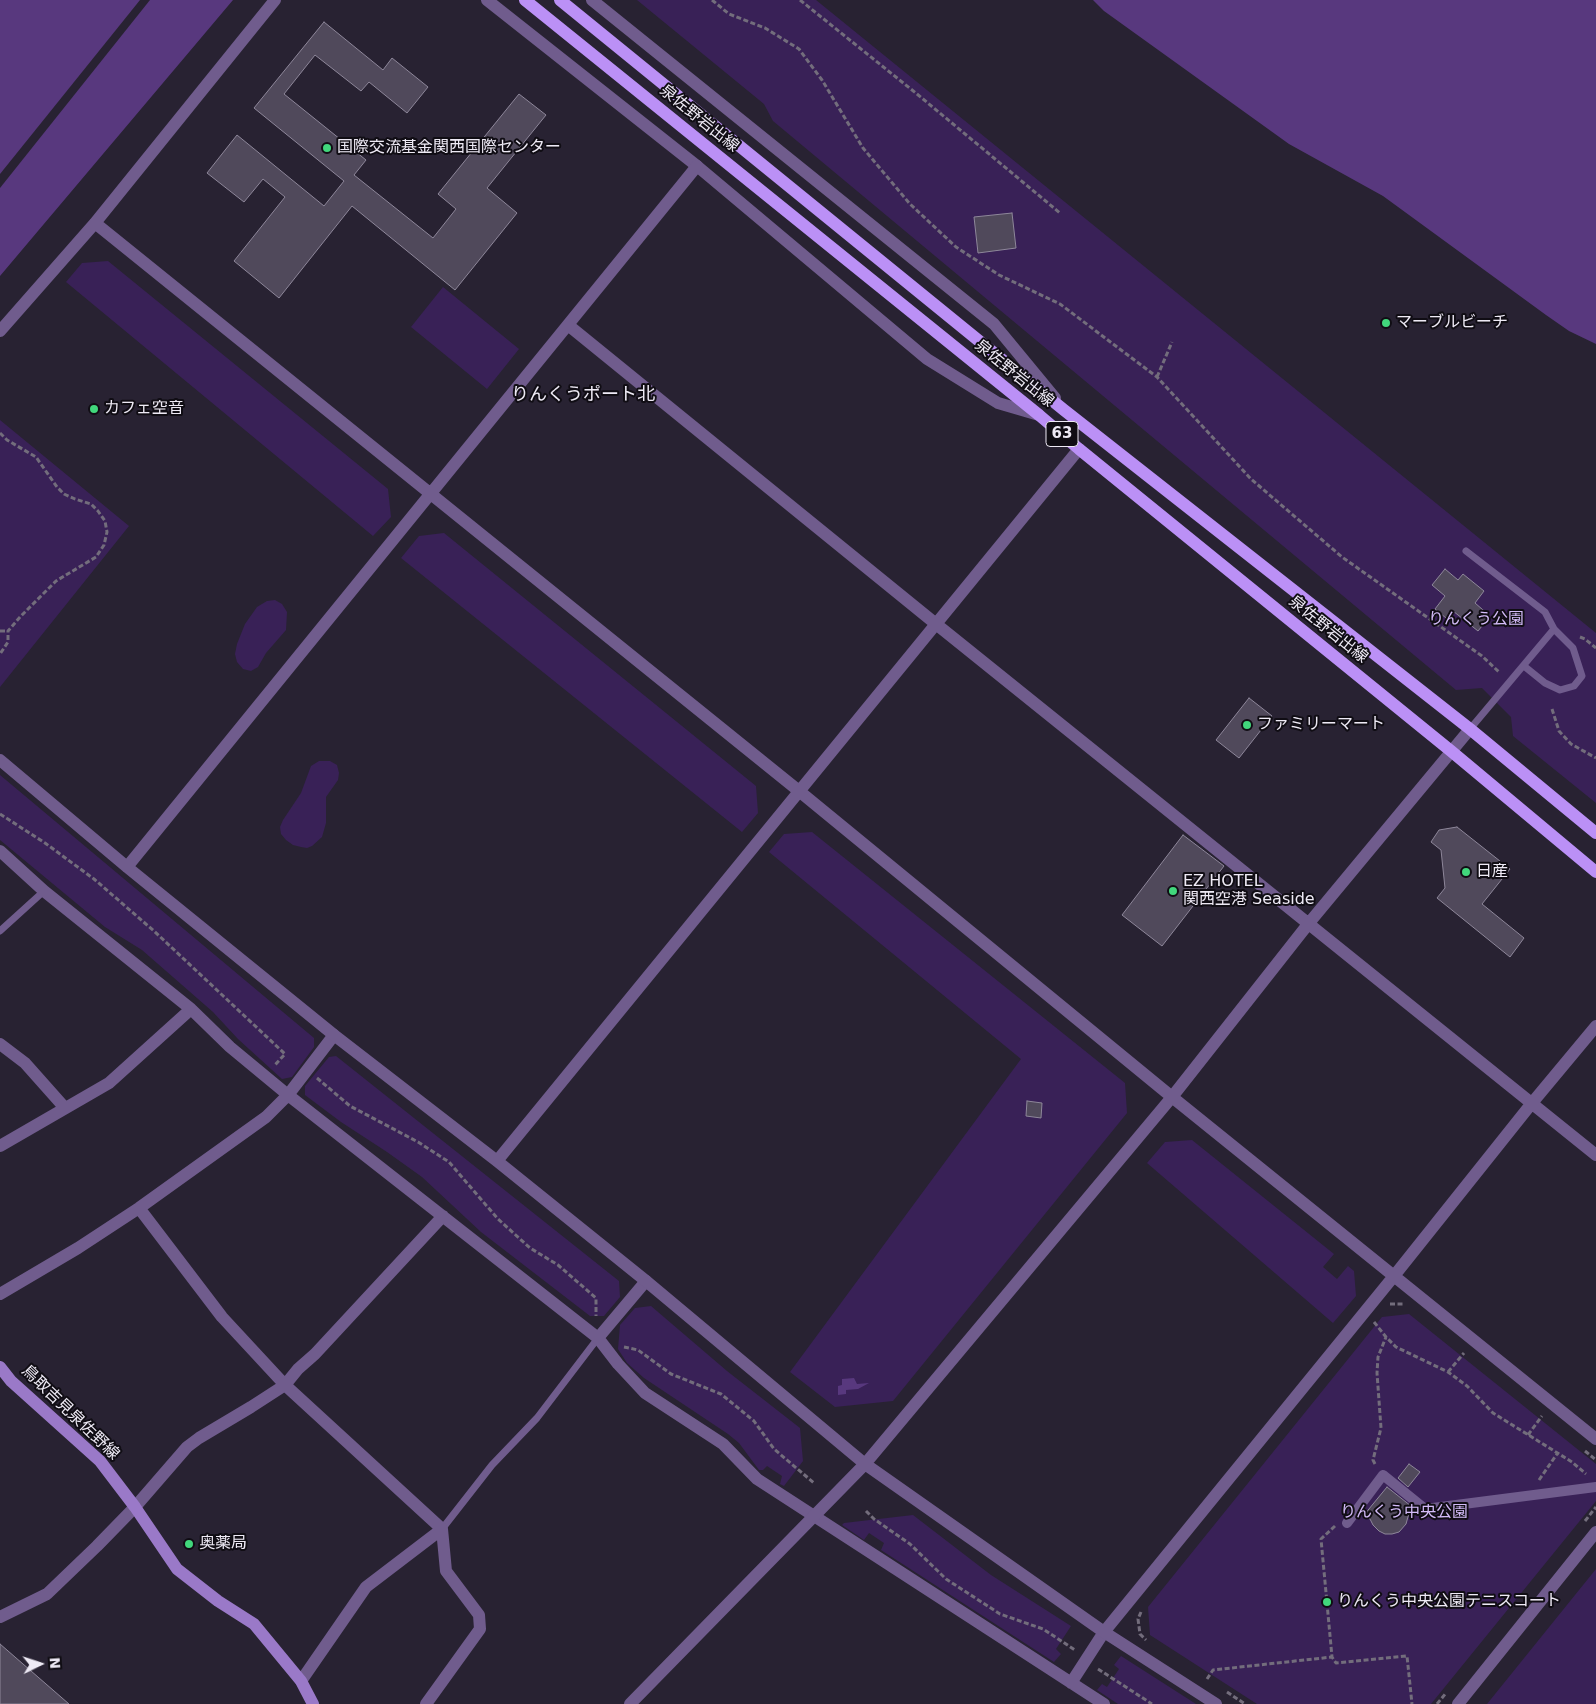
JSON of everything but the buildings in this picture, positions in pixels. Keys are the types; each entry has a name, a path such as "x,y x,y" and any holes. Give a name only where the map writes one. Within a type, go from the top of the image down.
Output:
{"main road":[{"name":"泉佐野岩出線","path":"526,0 1039,415 1451,751 1596,872"},
{"name":"泉佐野岩出線","path":"560,0 1064,410 1470,729 1596,833"},
{"name":"鳥取吉見泉佐野線","path":"0,1367 11,1381 100,1462 135,1507 177,1569 218,1601 254,1624 301,1681 313,1704"}],"street":[{"path":"0,332 96,223 275,0"},
{"path":"487,0 697,166 927,359 998,403 1039,415"},
{"path":"592,0 994,324 1064,410"},
{"path":"128,867 697,166"},
{"path":"96,223 1596,1439"},
{"path":"568,325 1596,1155"},
{"path":"496,1161 1079,449"},
{"path":"630,1704 865,1464 1172,1097 1309,923 1470,729"},
{"path":"0,760 334,1035 646,1281 865,1464 1104,1632 1216,1704"},
{"path":"0,851 44,891 192,1009 230,1047 288,1095 598,1338 618,1364 645,1393 723,1444 757,1479 1102,1704"},
{"path":"0,1146 109,1083 192,1009"},
{"path":"1071,1683 1104,1632 1596,1026"},
{"path":"0,1294 78,1248 139,1208 266,1118 288,1095 334,1035"},
{"path":"1,1047 25,1063 65,1108"},
{"path":"139,1208 222,1317 286,1385 442,1530 446,1571 479,1615 480,1629 426,1704"},
{"path":"0,1617 47,1594 135,1507 187,1447 286,1385 298,1369 315,1354 443,1216"},
{"path":"598,1338 646,1281"},
{"path":"1347,1523 1383,1475 1425,1509 1593,1487"},
{"path":"301,1681 366,1587 442,1530"},
{"path":"1458,1704 1596,1532"}],"lane":[{"path":"1466,551 1545,612 1554,629 1573,648 1582,676 1574,686 1560,690 1545,683 1524,666"},
{"path":"1470,729 1554,629"},
{"path":"0,931 44,891"},
{"path":"442,1530 492,1465 537,1418 598,1338"}],"path":[{"path":"712,0 728,14 765,28 799,49 822,80 863,148 910,204 956,247 999,275 1060,304 1157,378 1258,485 1342,557 1482,656 1500,673"},
{"path":"800,0 1060,213"},
{"path":"1157,378 1172,342"},
{"path":"0,433 7,440 36,457 64,494 91,504 105,522 107,532 104,545 96,557 56,581 8,631 8,642 0,654"},
{"path":"0,631 8,631"},
{"path":"1552,709 1559,731 1571,744 1596,758"},
{"path":"0,814 45,843 94,879 154,931 285,1054 274,1066 281,1072"},
{"path":"315,1077 350,1106 418,1142 449,1162 498,1219 530,1248 558,1266 596,1298 596,1316"},
{"path":"1386,1308 1391,1304 1402,1304 1406,1307"},
{"path":"1368,1330 1377,1317"},
{"path":"1374,1322 1396,1347 1448,1372 1467,1386 1493,1413 1572,1462 1587,1476 1593,1487"},
{"path":"1383,1475 1377,1469 1373,1460 1381,1428 1377,1374 1378,1357 1386,1337"},
{"path":"618,1346 638,1350 671,1374 721,1394 754,1421 774,1449 814,1484"},
{"path":"1457,1346 1471,1358"},
{"path":"1448,1372 1464,1353"},
{"path":"1535,1410 1548,1422"},
{"path":"1528,1434 1542,1416"},
{"path":"1582,1449 1596,1460"},
{"path":"1528,1496 1558,1454"},
{"path":"866,1511 874,1519 910,1544 946,1579 1000,1614 1043,1629 1078,1652"},
{"path":"1347,1523 1337,1524 1321,1539 1332,1657 1336,1663 1407,1656 1412,1704"},
{"path":"1144,1606 1138,1619 1140,1634 1147,1641"},
{"path":"1214,1684 1206,1679 1213,1670 1332,1657"},
{"path":"1095,1667 1152,1704"},
{"path":"1222,1689 1245,1704"}],"green space":[{"name":"りんくう公園","path":"637,0 816,0 1596,633 1596,803 1513,736 1511,717 1482,688 1456,690 773,121 764,104"},
{"path":"108,261 388,489 391,517 373,536 66,282 82,263"},
{"path":"443,287 519,349 487,389 411,327"},
{"path":"0,420 129,526 0,687"},
{"path":"444,533 756,786 758,813 742,832 401,558 419,536"},
{"path":"275,600 282,604 287,612 286,630 266,653 258,667 251,671 243,669 237,662 235,654 245,624 257,607 267,601"},
{"path":"319,761 330,761 337,765 339,773 338,780 326,797 326,823 322,837 307,848 293,845 281,834 280,827 301,793 311,766"},
{"path":"0,775 314,1038 314,1047 292,1077 282,1079 238,1039 213,1012 142,950 105,927 0,840"},
{"path":"812,832 1125,1083 1127,1113 893,1401 835,1407 790,1372 1021,1059 769,852 784,834"},
{"path":"336,1056 619,1281 620,1297 604,1316 590,1316 481,1232 422,1177 305,1095 305,1086 329,1057"},
{"path":"1192,1140 1334,1254 1323,1267 1337,1279 1348,1266 1354,1271 1356,1296 1333,1323 1147,1163 1165,1142"},
{"path":"651,1306 727,1371 800,1428 803,1461 784,1486 780,1484 782,1476 767,1466 763,1470 759,1470 739,1443 728,1434 644,1378 627,1363 618,1349 620,1325 635,1308"},
{"name":"りんくう中央公園","path":"1409,1314 1596,1464 1596,1501 1431,1704 1257,1704 1150,1635 1148,1607 1382,1317"},
{"path":"913,1515 991,1575 1071,1626 1056,1649 1061,1654 1054,1662 881,1550 884,1543 869,1533 864,1540 842,1525 844,1523"},
{"path":"1596,1569 1596,1704 1487,1704"},
{"path":"1121,1656 1196,1704 1118,1704 1097,1690 1102,1684 1107,1687 1119,1669 1114,1665"}],"shaded area":[{"path":"0,0 233,0 0,276"},
{"path":"1093,0 1596,0 1596,344 1569,331 1383,196 1289,144 1104,11"},
{"path":"854,1378 857,1384 869,1383 858,1389 846,1390 846,1394 838,1395 838,1386 842,1385 842,1379"}],"pier":[{"path":"140,0 150,0 0,188 0,174"}],"place":[{"name":"国際交流基金関西国際センター","path":"327,148"},
{"name":"マーブルビーチ","path":"1386,323"},
{"name":"カフェ空音","path":"94,409"},
{"name":"ファミリーマート","path":"1247,725"},
{"name":"日産","path":"1466,872"},
{"name":"EZ HOTEL 関西空港 Seaside","path":"1173,891"},
{"name":"奥薬局","path":"189,1544"},
{"name":"りんくう中央公園テニスコート","path":"1327,1602"}],"district":[{"name":"りんくうポート北","path":"583,395"}]}
